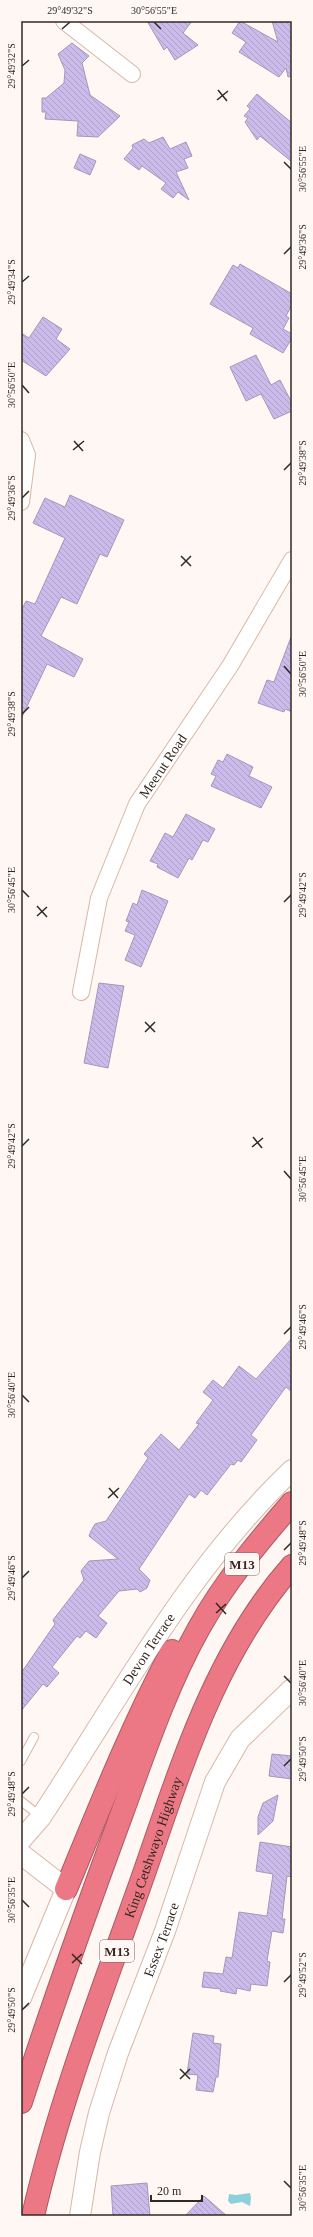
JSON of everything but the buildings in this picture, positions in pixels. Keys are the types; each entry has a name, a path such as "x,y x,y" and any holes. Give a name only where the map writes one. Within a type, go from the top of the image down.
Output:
{"highway":[{"path":"66,1889 108,1786 154,1686 191,1617 213,1585 241,1552 263,1528 290,1506"},
{"name":"M13","path":"21,2102 89,1904 147,1745 172,1683 198,1629 223,1590 290,1506"},
{"name":"King Cetshwayo Highway","path":"32,2216 41,2178 59,2117 189,1746 213,1691 234,1650 258,1611 292,1566"},
{"path":"45,2216 59,2117"}],"street":[{"path":"64,21 132,74"},
{"path":"21,440 27,455 21,502"},
{"name":"Meerut Road","path":"81,992 99,898 137,804 230,666 292,560"},
{"name":"Devon Terrace","path":"21,1840 41,1817 170,1615 219,1548 263,1498 292,1470"},
{"name":"Essex Terrace","path":"80,2216 90,2152 104,2098 118,2053 165,1931 215,1782 240,1739 292,1689"},
{"path":"21,1854 66,1889 21,1998"}],"lane":[{"path":"21,1761 34,1736"},
{"path":"21,1801 41,1817"}],"water":[{"path":"250,2193 250,2206 242,2202 231,2204 228,2201 229,2194 236,2195"}]}
